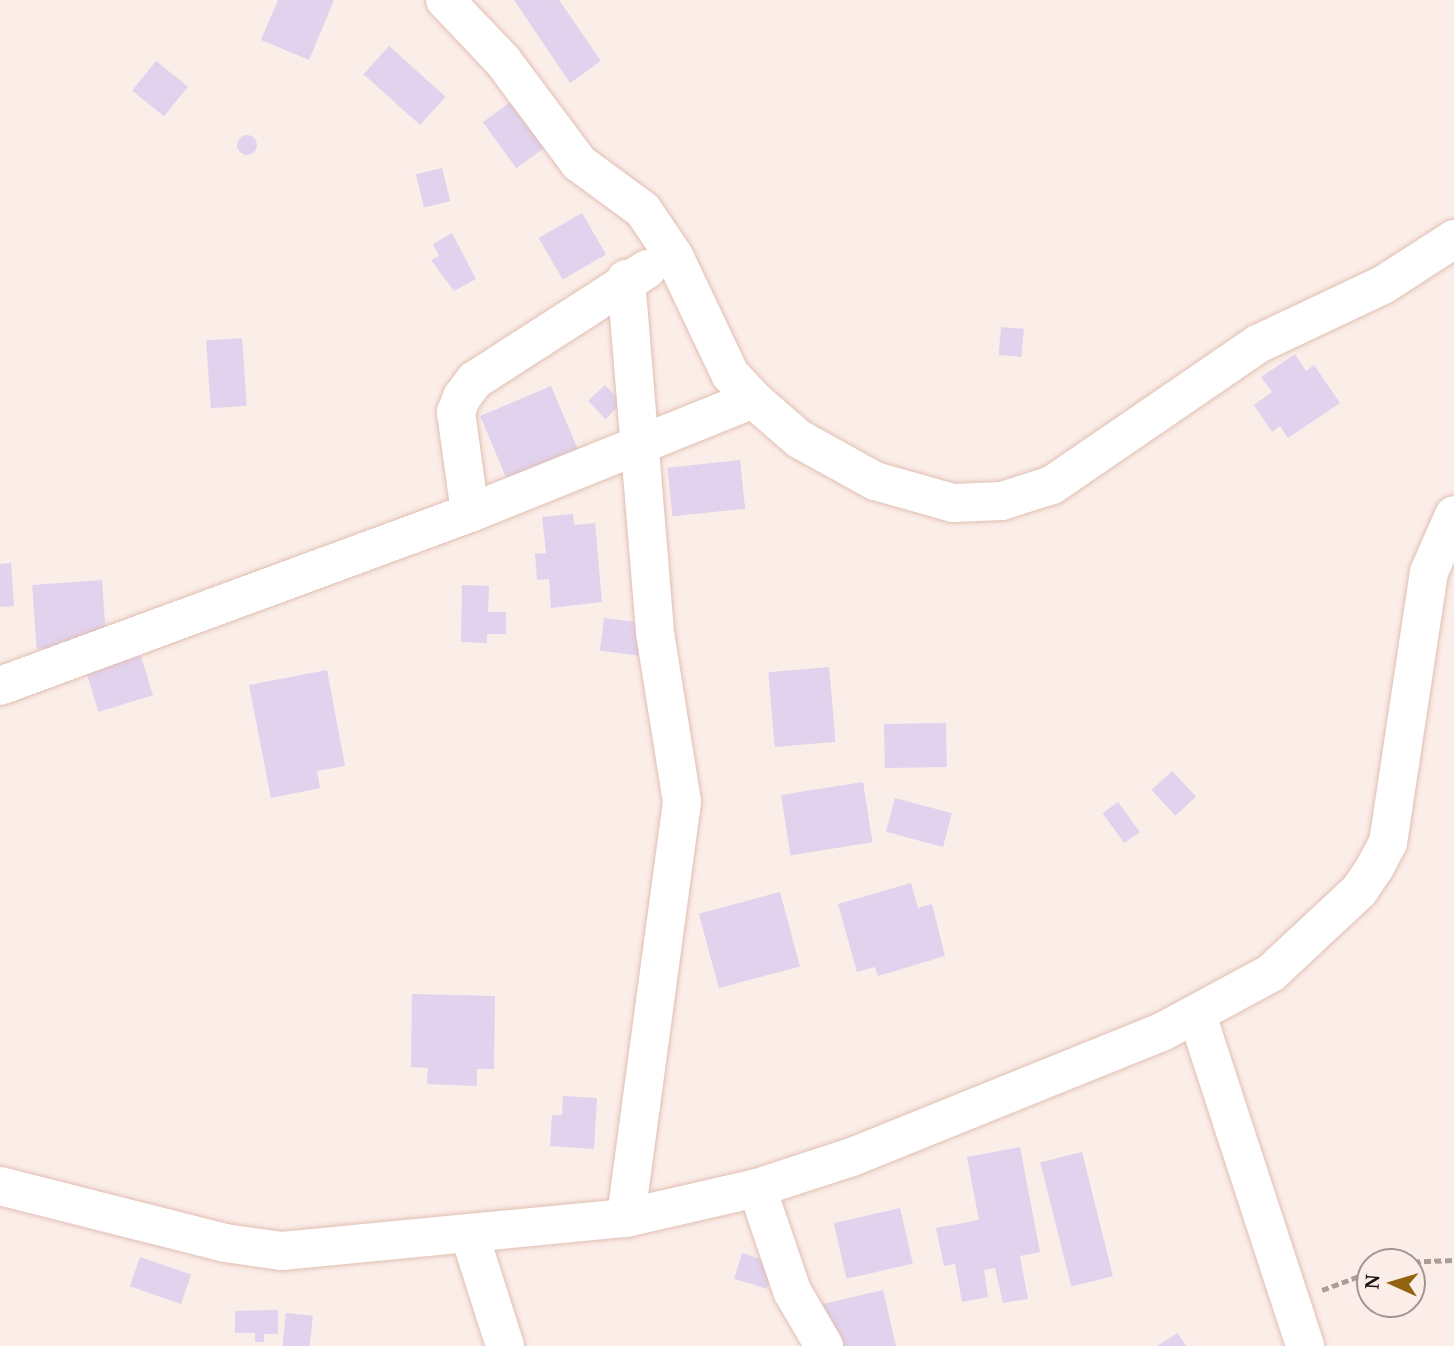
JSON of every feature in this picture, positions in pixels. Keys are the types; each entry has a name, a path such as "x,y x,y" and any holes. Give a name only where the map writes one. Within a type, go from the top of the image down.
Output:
{"street":[{"path":"445,0 503,61 579,163 643,211 674,256 730,373 753,400 799,439 875,481 953,503 1002,501 1052,485 1258,344 1382,285 1454,239"},
{"path":"470,513 456,412 462,397 475,380 626,279 674,256"},
{"path":"626,279 655,633 682,802 626,1218"},
{"path":"0,686 470,513 639,443 753,400"},
{"path":"0,1186 225,1243 282,1251 470,1236 626,1218 757,1188 852,1157 1197,1015 1271,973 1312,939 1359,891 1388,843 1418,621 1429,572 1454,515"},
{"path":"1197,1015 1305,1346"},
{"path":"757,1188 792,1291 824,1346"},
{"path":"470,1236 505,1346"}],"path":[{"path":"1426,1261 1454,1260"},
{"path":"1292,1301 1356,1277"}],"building":[{"path":"278,0 334,0 309,60 261,40"},
{"path":"514,0 559,0 601,61 570,83"},
{"path":"389,46 445,97 420,125 364,74"},
{"path":"156,61 188,87 164,116 132,91"},
{"path":"512,101 546,147 516,168 483,122"},
{"path":"243,135 251,135 257,145 251,155 243,155 237,149 237,141"},
{"path":"442,168 450,201 424,208 416,175"},
{"path":"582,213 606,255 563,280 539,238"},
{"path":"452,233 476,279 454,291 431,260 439,256 433,244"},
{"path":"1001,327 1024,329 1021,357 999,355"},
{"path":"242,338 247,406 211,408 206,341"},
{"path":"1295,354 1306,371 1314,365 1340,403 1288,438 1280,426 1272,432 1254,405 1272,392 1261,377"},
{"path":"605,385 622,403 605,419 588,401"},
{"path":"551,386 581,458 511,488 480,416"},
{"path":"740,460 745,509 673,516 667,468"},
{"path":"573,514 574,525 595,523 602,602 551,608 549,579 537,580 535,554 546,553 542,517"},
{"path":"11,563 14,606 0,607 0,564"},
{"path":"102,580 106,644 37,649 32,585"},
{"path":"462,585 489,586 488,612 506,612 506,634 487,634 487,643 461,642"},
{"path":"604,618 643,623 639,656 600,651"},
{"path":"141,656 153,695 98,712 86,673"},
{"path":"829,667 836,742 775,747 768,672"},
{"path":"327,670 345,766 317,771 320,788 271,798 249,685"},
{"path":"946,723 947,767 885,768 884,724"},
{"path":"1172,771 1196,797 1175,816 1152,790"},
{"path":"863,782 873,842 791,855 781,795"},
{"path":"895,798 952,813 943,847 886,832"},
{"path":"1118,802 1140,832 1124,843 1103,813"},
{"path":"911,883 918,908 932,904 945,956 878,976 875,967 857,972 838,904"},
{"path":"780,892 800,966 719,988 699,914"},
{"path":"412,994 495,996 494,1069 477,1069 477,1086 427,1084 428,1068 411,1067"},
{"path":"563,1096 597,1098 594,1149 550,1146 552,1115 562,1115"},
{"path":"1020,1147 1040,1252 1020,1256 1028,1299 1003,1303 995,1268 984,1270 988,1297 962,1302 955,1264 944,1266 936,1228 979,1220 967,1157"},
{"path":"1082,1152 1113,1276 1071,1287 1040,1162"},
{"path":"900,1208 913,1264 847,1279 834,1223"},
{"path":"742,1253 775,1263 767,1289 734,1279"},
{"path":"140,1257 191,1275 181,1304 130,1286"},
{"path":"883,1290 896,1346 833,1346 823,1304"},
{"path":"278,1310 278,1334 264,1334 264,1342 255,1342 255,1333 235,1333 235,1311"},
{"path":"286,1313 313,1316 310,1346 283,1346"},
{"path":"1178,1333 1186,1346 1157,1346"}]}
